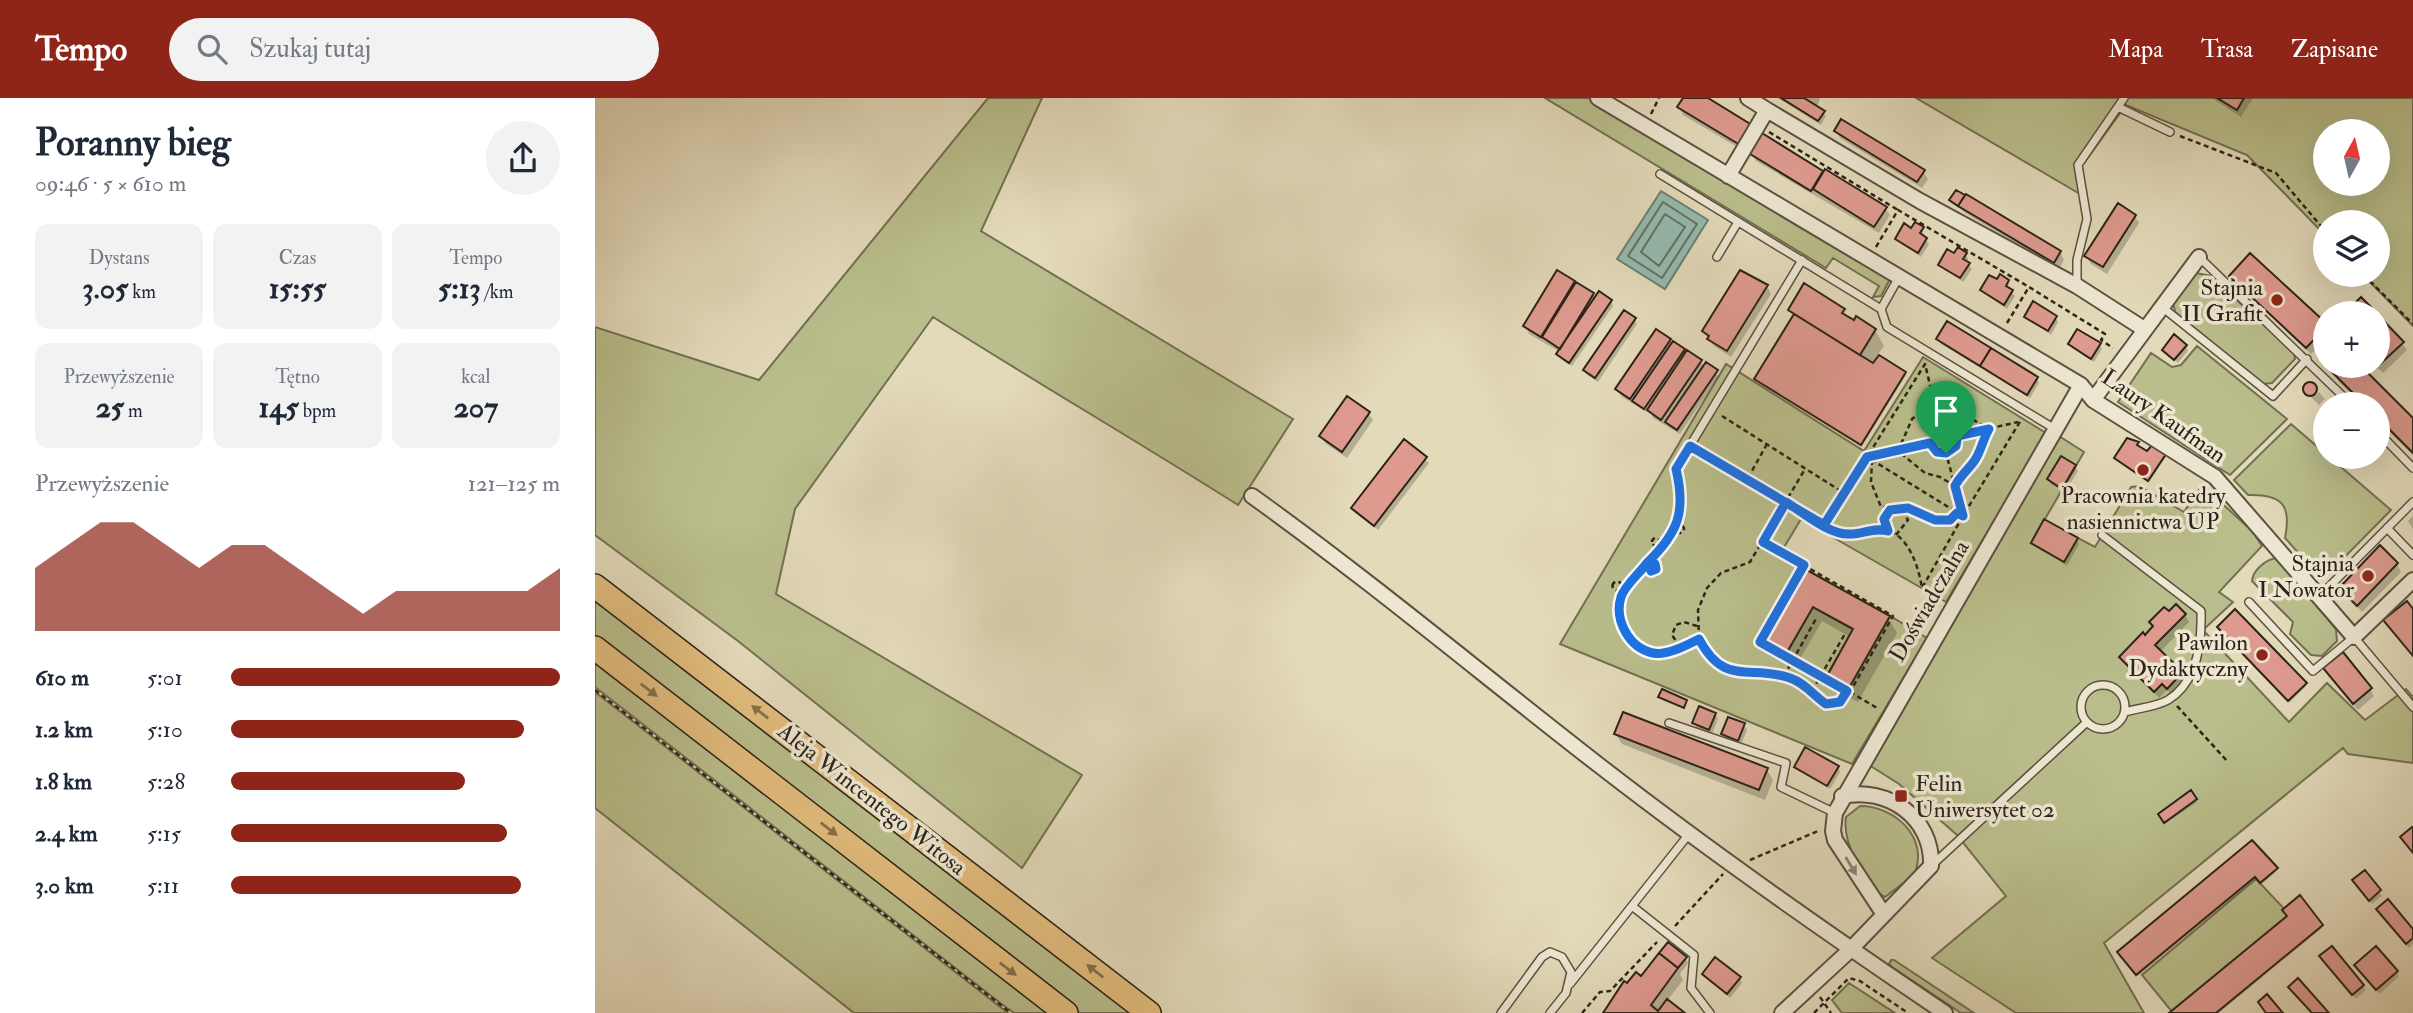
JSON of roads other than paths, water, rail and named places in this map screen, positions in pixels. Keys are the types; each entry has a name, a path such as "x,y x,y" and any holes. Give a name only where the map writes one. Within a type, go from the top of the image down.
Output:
{"main road":[{"name":"Aleja Wincentego Witosa","path":"595,586 1149,1013"},
{"path":"595,648 1066,1013"}],"street":[{"path":"1598,98 2081,385"},
{"path":"1748,98 1920,201 2077,286 2144,329"},
{"path":"1728,176 1767,110"},
{"path":"2093,400 2199,257"},
{"name":"Laury Kaufman","path":"2081,385 2093,400 2215,477 2354,637"},
{"name":"Doświadczalna","path":"1834,819 1842,796 2081,385"},
{"path":"1252,496 1321,545 1735,867 1849,951 1945,1013"},
{"path":"2354,637 2413,580"},
{"path":"1782,1013 1849,951 1931,866 1931,850 1927,836 1901,807 1876,794 1862,792 1842,796"},
{"path":"1834,819 1835,840 1883,913"}],"lane":[{"path":"2077,286 2077,260 2087,219 2078,165 2124,98"},
{"path":"2118,107 2170,132"},
{"path":"1660,174 1881,309 1887,327 2056,429"},
{"path":"1717,257 1738,222"},
{"path":"2199,257 2339,392"},
{"path":"1676,469 1802,260"},
{"path":"1881,309 1899,277"},
{"path":"2161,307 2273,396 2307,359"},
{"path":"2390,444 2413,468"},
{"path":"2319,597 2413,502"},
{"path":"2387,528 2413,555"},
{"path":"2102,535 2201,611 2200,640 2193,667 2183,685 2170,698 2125,712"},
{"path":"2249,603 2313,670 2354,637"},
{"name":"Laury Kaufman","path":"2354,637 2413,707"},
{"path":"2099,685 2117,690 2123,698 2125,712 2122,719 2111,728 2095,728 2081,713 2082,699 2087,692 2099,685"},
{"path":"1931,866 2087,722"},
{"path":"1669,723 1786,763 1781,787 1834,819"},
{"path":"1549,1013 1690,833"},
{"path":"1632,906 1694,955 1691,988 1710,1013"},
{"path":"1501,1013 1542,957 1550,952 1562,957 1571,972 1570,984"}],"water":[{"path":"1661,191 1708,220 1665,289 1617,259"}],"place":[{"name":"Stajnia II Grafit","path":"2277,300"},
{"name":"Pracownia katedry nasiennictwa UP","path":"2143,470"},
{"name":"Stajnia I Nowator","path":"2368,576"},
{"name":"Pawilon Dydaktyczny","path":"2262,655"},
{"name":"Felin Uniwersytet 02","path":"1901,796"}]}
